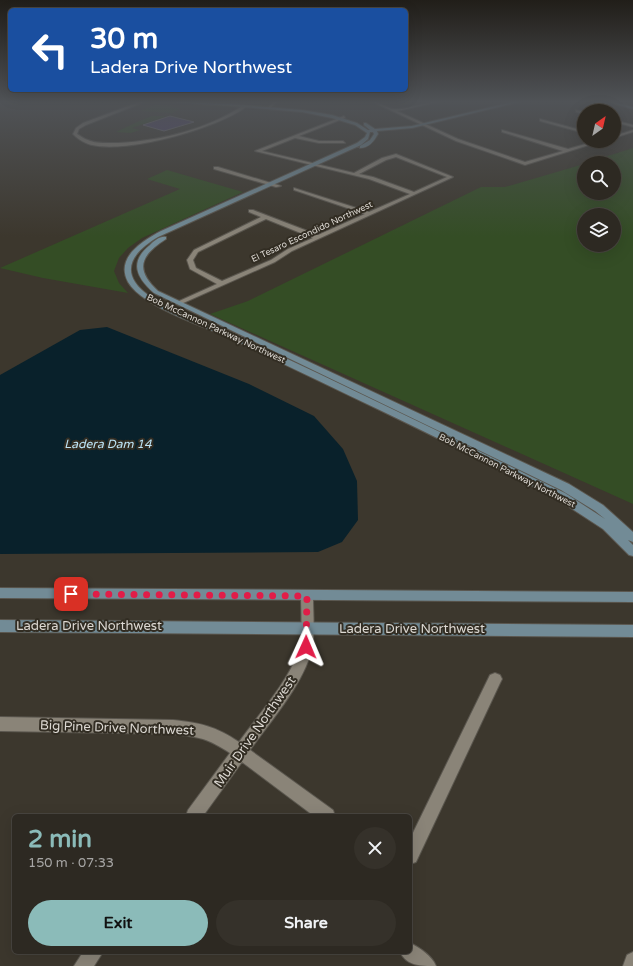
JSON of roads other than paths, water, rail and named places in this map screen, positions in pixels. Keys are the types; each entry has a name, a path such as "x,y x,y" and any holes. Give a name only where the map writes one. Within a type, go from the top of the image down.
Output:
{"street":[{"path":"269,146 257,151 354,174 415,194"},
{"name":"Bob McCannon Parkway Northwest","path":"352,146 146,241 132,254 129,262 127,269 132,284 148,297 165,306 227,333 561,496 608,526 633,552"},
{"name":"Bob McCannon Parkway Northwest","path":"363,146 169,235 155,244 144,254 139,268 140,276 146,284 156,292 565,487 599,508 633,538"},
{"path":"474,146 525,164 578,148"},
{"path":"552,146 568,151"},
{"name":"El Tesaro Escondido Northwest","path":"179,303 274,261 290,250 451,177 396,155 384,159 354,174"},
{"path":"216,168 278,186"},
{"path":"296,189 370,214"},
{"path":"251,211 319,238"},
{"path":"222,284 193,269 190,260 196,251 266,217"},
{"path":"0,593 633,597"},
{"name":"Muir Drive Northwest","path":"195,814 294,678 302,661 306,647 307,596"},
{"name":"Ladera Drive Northwest","path":"0,626 633,631"},
{"path":"412,852 495,679"},
{"name":"Big Pine Drive Northwest","path":"0,724 173,727 195,729 215,735 241,752 324,814"},
{"path":"83,966 92,954"},
{"path":"412,954 427,966"},
{"path":"632,966 633,960"}],"water":[{"name":"Ladera Dam 14","path":"107,327 249,384 314,416 343,449 357,481 358,520 342,542 318,552 0,554 0,375 80,330"}]}
